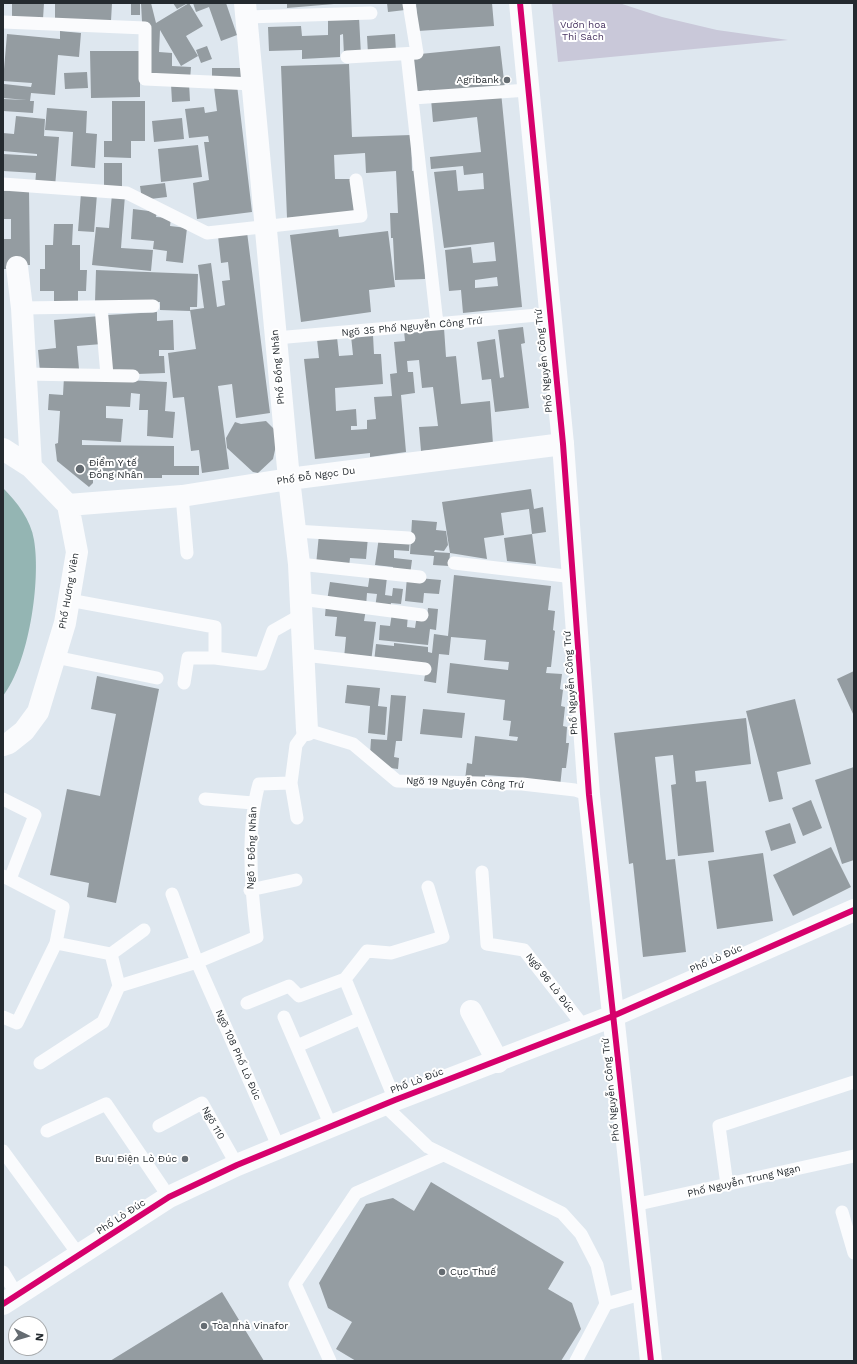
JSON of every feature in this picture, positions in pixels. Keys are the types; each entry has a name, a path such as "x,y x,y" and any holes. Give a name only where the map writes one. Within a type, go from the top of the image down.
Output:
{"street":[{"name":"Phố Nguyễn Công Trứ","path":"520,3 549,314 563,444 574,576 589,795 651,1361"},
{"name":"Phố Đồng Nhân","path":"246,10 289,479 299,564 307,730"},
{"path":"17,267 22,308 31,467"},
{"name":"Phố Đỗ Ngọc Du","path":"68,505 182,496 289,479 563,444"},
{"path":"3,450 31,467 68,505"},
{"name":"Phố Hương Viên","path":"3,745 9,743 24,731 38,712 65,623 77,552 68,505"},
{"name":"Phố Lò Đúc","path":"10,1300 169,1197 237,1165 389,1102 498,1062 613,1016 854,910"},
{"path":"471,1011 498,1062"}],"lane":[{"path":"347,57 407,54 417,52 409,4"},
{"path":"246,10 371,12"},
{"path":"3,22 146,28 145,79 253,84"},
{"path":"407,54 437,324"},
{"path":"413,98 528,90"},
{"path":"3,184 127,193 207,233 360,216 356,180"},
{"path":"22,308 153,306"},
{"path":"101,307 107,375"},
{"name":"Ngõ 35 Phố Nguyễn Công Trứ","path":"276,338 549,314"},
{"path":"25,374 133,376"},
{"path":"182,496 187,553"},
{"path":"295,532 409,538"},
{"path":"454,563 574,576"},
{"path":"299,564 420,577"},
{"path":"69,600 215,627 215,658"},
{"path":"184,683 188,658 215,658 260,664 273,631 302,606 422,615"},
{"path":"304,655 425,669"},
{"path":"55,656 157,678"},
{"path":"297,818 291,783 296,744 307,730"},
{"name":"Ngõ 19 Nguyễn Công Trứ","path":"307,730 353,744 397,781 522,784 575,790 589,795"},
{"name":"Ngõ 1 Đồng Nhân","path":"197,962 257,937 250,890 253,803 259,784 291,783"},
{"path":"3,799 35,816 7,878 63,907 56,943 17,1023 3,1017"},
{"path":"205,799 253,803"},
{"name":"Ngõ 96 Lò Đúc","path":"482,872 487,944 524,950 584,1027"},
{"path":"250,890 296,880"},
{"path":"247,1003 289,986 299,996 345,979 367,951 391,953 443,937 428,887"},
{"name":"Ngõ 108 Phố Lò Đúc","path":"172,894 197,962 279,1148"},
{"path":"56,943 111,954 144,930"},
{"path":"40,1063 103,1022 119,986 111,954"},
{"path":"119,986 197,962"},
{"path":"345,979 361,1018 389,1102 428,1147 562,1213 581,1234 597,1265 606,1304 576,1361"},
{"path":"284,1017 331,1126"},
{"path":"297,1046 361,1018"},
{"path":"727,1185 719,1126 854,1082"},
{"name":"Ngõ 110","path":"159,1126 202,1103 237,1165"},
{"path":"47,1131 106,1104 169,1197"},
{"path":"3,1151 79,1255"},
{"path":"330,1361 295,1284 356,1193 443,1155"},
{"name":"Phố Nguyễn Trung Ngạn","path":"634,1206 854,1156"},
{"path":"842,1212 854,1253"},
{"path":"3,1272 10,1300"},
{"path":"606,1304 644,1293"}],"green space":[{"name":"Vườn hoa Thi Sách","path":"552,3 619,3 662,17 717,30 788,40 558,62"}],"shaded area":[{"path":"3,488 18,505 30,525 36,557 36,577 31,621 26,643 12,682 3,696"}],"building":[{"path":"12,3 44,3 43,19 12,17"},
{"path":"55,3 112,3 111,21 55,19"},
{"path":"131,3 140,3 140,15 131,15"},
{"path":"141,3 151,3 156,23 189,3 203,26 186,36 198,56 181,66 160,30 159,52 172,53 172,66 191,67 190,80 145,78"},
{"path":"173,3 188,3 177,9"},
{"path":"193,3 226,3 237,35 221,41 209,7 196,12"},
{"path":"287,3 334,3 334,4 287,8"},
{"path":"387,3 405,3 405,10 388,12"},
{"path":"416,3 492,3 494,26 418,31"},
{"path":"359,17 361,55 344,55 343,34 340,35 340,57 302,59 302,50 269,51 268,27 301,26 302,36 328,35 328,18"},
{"path":"60,31 81,33 79,57 58,55 55,95 31,93 30,101 34,101 33,113 3,111 3,99 27,100 3,98 4,84 31,87 32,83 3,81 7,34 60,39"},
{"path":"395,34 396,52 368,54 367,36"},
{"path":"207,46 212,59 201,63 196,50"},
{"path":"500,46 505,89 429,96 429,90 413,92 410,55"},
{"path":"90,51 140,51 140,97 91,98"},
{"path":"349,64 352,137 411,135 412,171 418,170 423,212 425,279 395,280 390,213 398,213 396,171 366,173 365,153 334,155 335,179 355,179 358,215 287,218 281,66"},
{"path":"212,68 244,68 244,82 212,80"},
{"path":"87,72 88,88 65,89 64,73"},
{"path":"189,83 190,101 172,102 171,84"},
{"path":"237,85 252,212 197,219 193,183 209,180 204,142 209,142 208,136 189,138 185,109 204,107 205,113 217,111 214,87"},
{"path":"501,92 522,307 463,313 461,290 449,291 445,250 471,247 473,263 496,261 494,242 444,248 434,172 456,170 458,191 484,189 483,173 464,175 463,166 431,169 430,157 481,152 477,117 433,122 431,99","holes":["497,277 498,286 475,288 475,280"]},
{"path":"112,101 145,101 145,141 131,141 131,158 104,157 104,141 112,141"},
{"path":"47,108 87,111 86,133 97,134 95,168 71,166 73,132 45,130"},
{"path":"16,116 45,119 44,136 59,137 55,187 35,186 36,173 3,171 3,154 37,156 37,154 3,151 3,133 14,134"},
{"path":"182,118 184,139 154,142 152,121"},
{"path":"198,145 202,177 161,182 158,149"},
{"path":"104,163 122,163 122,190 104,191"},
{"path":"165,183 167,197 142,200 140,186"},
{"path":"3,191 29,191 30,265 11,265 11,269 3,269 3,239 11,239 11,219 3,219"},
{"path":"81,193 97,194 94,232 78,231"},
{"path":"112,194 125,195 121,248 153,250 151,271 92,265 96,227 109,228"},
{"path":"133,209 157,212 156,217 171,218 170,226 187,228 183,263 166,261 167,251 153,249 154,241 131,239"},
{"path":"54,224 73,224 72,245 80,245 80,270 87,270 86,291 78,291 78,305 54,305 54,291 40,291 40,269 45,269 45,245 53,245"},
{"path":"338,229 339,237 388,231 395,287 369,290 371,312 301,322 290,235"},
{"path":"247,232 270,413 236,418 232,384 218,386 229,469 202,473 199,450 191,451 184,397 173,398 168,353 196,349 190,310 204,308 198,265 211,263 217,307 225,305 222,281 230,280 228,262 221,263 218,236"},
{"path":"96,270 198,274 197,307 190,307 190,311 160,310 160,302 95,302"},
{"path":"157,312 157,321 173,320 174,350 159,350 159,356 164,356 165,373 111,373 108,315"},
{"path":"100,316 102,344 77,346 79,369 40,372 38,350 56,348 54,320"},
{"path":"523,327 525,343 521,344 529,408 495,412 491,379 482,380 477,342 495,339 500,378 504,377 498,330"},
{"path":"444,328 446,357 456,356 461,404 490,401 493,444 421,451 419,427 438,426 433,387 422,388 419,360 407,361 408,372 413,372 415,393 401,395 406,452 370,457 370,453 315,459 304,359 319,358 317,339 337,337 339,356 353,355 351,336 373,335 374,354 381,354 383,384 335,388 336,411 356,409 357,426 351,426 351,430 367,429 367,420 376,419 374,397 392,396 390,374 397,373 394,342 405,341 404,331"},
{"path":"64,377 167,382 165,411 175,412 173,438 147,436 148,410 139,410 140,394 131,393 130,407 106,406 106,418 123,419 121,442 82,440 82,445 174,446 174,466 199,466 199,475 162,475 162,478 93,478 93,483 89,487 57,461 55,444 58,443 60,411 48,410 49,394 63,395"},
{"path":"266,421 274,429 277,441 273,459 258,473 253,472 227,448 226,438 235,422 241,424"},
{"path":"531,489 534,509 543,507 546,532 532,534 529,509 501,513 504,535 484,538 487,559 450,553 442,502"},
{"path":"412,520 437,522 436,530 446,531 448,545 444,551 435,550 434,552 450,553 449,566 433,565 434,556 410,554"},
{"path":"319,534 368,537 366,559 350,558 349,567 316,565"},
{"path":"532,534 536,564 507,561 504,538"},
{"path":"379,537 410,539 409,551 394,550 394,558 412,560 410,575 393,573 393,567 375,565"},
{"path":"370,574 387,577 385,595 392,596 393,588 403,589 401,604 391,603 390,610 375,608 377,594 367,593 366,606 327,601 330,582 368,587"},
{"path":"454,575 551,586 548,610 555,611 553,630 555,631 551,667 547,667 546,673 562,674 560,689 563,690 561,706 565,707 563,726 567,727 566,743 569,743 566,768 562,768 560,787 513,777 485,775 485,782 465,780 467,763 472,764 475,736 517,741 518,737 509,736 511,721 503,720 505,700 447,693 450,663 508,670 509,662 484,660 486,640 451,637 449,655 439,654 436,683 424,681 426,668 374,662 376,644 394,646 394,643 428,647 428,652 432,653 434,634 448,636"},
{"path":"407,577 441,580 439,594 424,593 423,603 405,601"},
{"path":"326,604 366,609 364,621 376,622 371,662 344,658 346,637 335,636 337,617 325,616"},
{"path":"428,608 438,609 436,630 430,629 428,645 379,640 380,625 390,626 392,613 408,614 407,627 415,628 417,615 427,616"},
{"path":"854,671 854,716 837,679"},
{"path":"97,676 159,689 116,903 87,897 89,883 50,875 67,789 100,796 116,714 91,709"},
{"path":"347,685 380,688 378,706 387,707 385,735 368,733 370,706 345,703"},
{"path":"391,695 406,696 402,741 396,741 394,757 399,758 398,769 382,767 370,755 371,739 387,740"},
{"path":"795,699 811,764 777,772 783,799 769,802 746,711"},
{"path":"423,709 465,713 462,738 420,734"},
{"path":"746,718 751,764 695,771 696,782 706,781 714,852 678,856 671,785 676,784 673,755 655,757 666,860 675,859 686,952 643,957 633,863 629,864 614,733"},
{"path":"854,767 854,860 842,864 815,780"},
{"path":"811,800 822,828 803,836 792,808"},
{"path":"790,823 796,843 771,851 765,831"},
{"path":"831,847 851,887 793,916 773,875"},
{"path":"763,853 773,921 717,929 708,861"},
{"name":"Cục Thuế","path":"431,1182 564,1262 548,1289 572,1303 581,1329 561,1361 356,1361 336,1349 352,1322 328,1308 319,1283 366,1204 393,1198 414,1211"},
{"name":"Tòa nhà Vinafor","path":"222,1292 264,1361 110,1361"}],"cycle path":[{"path":"520,3 563,444 589,795 651,1361"},
{"path":"3,1304 169,1197 237,1165 395,1100 613,1016 854,910"}],"place":[{"name":"Agribank","path":"507,80"},
{"name":"Điểm Y tế Đồng Nhân","path":"80,469"},
{"name":"Bưu Điện Lò Đúc","path":"185,1159"},
{"name":"Cục Thuế","path":"442,1272"},
{"name":"Tòa nhà Vinafor","path":"204,1326"}]}
